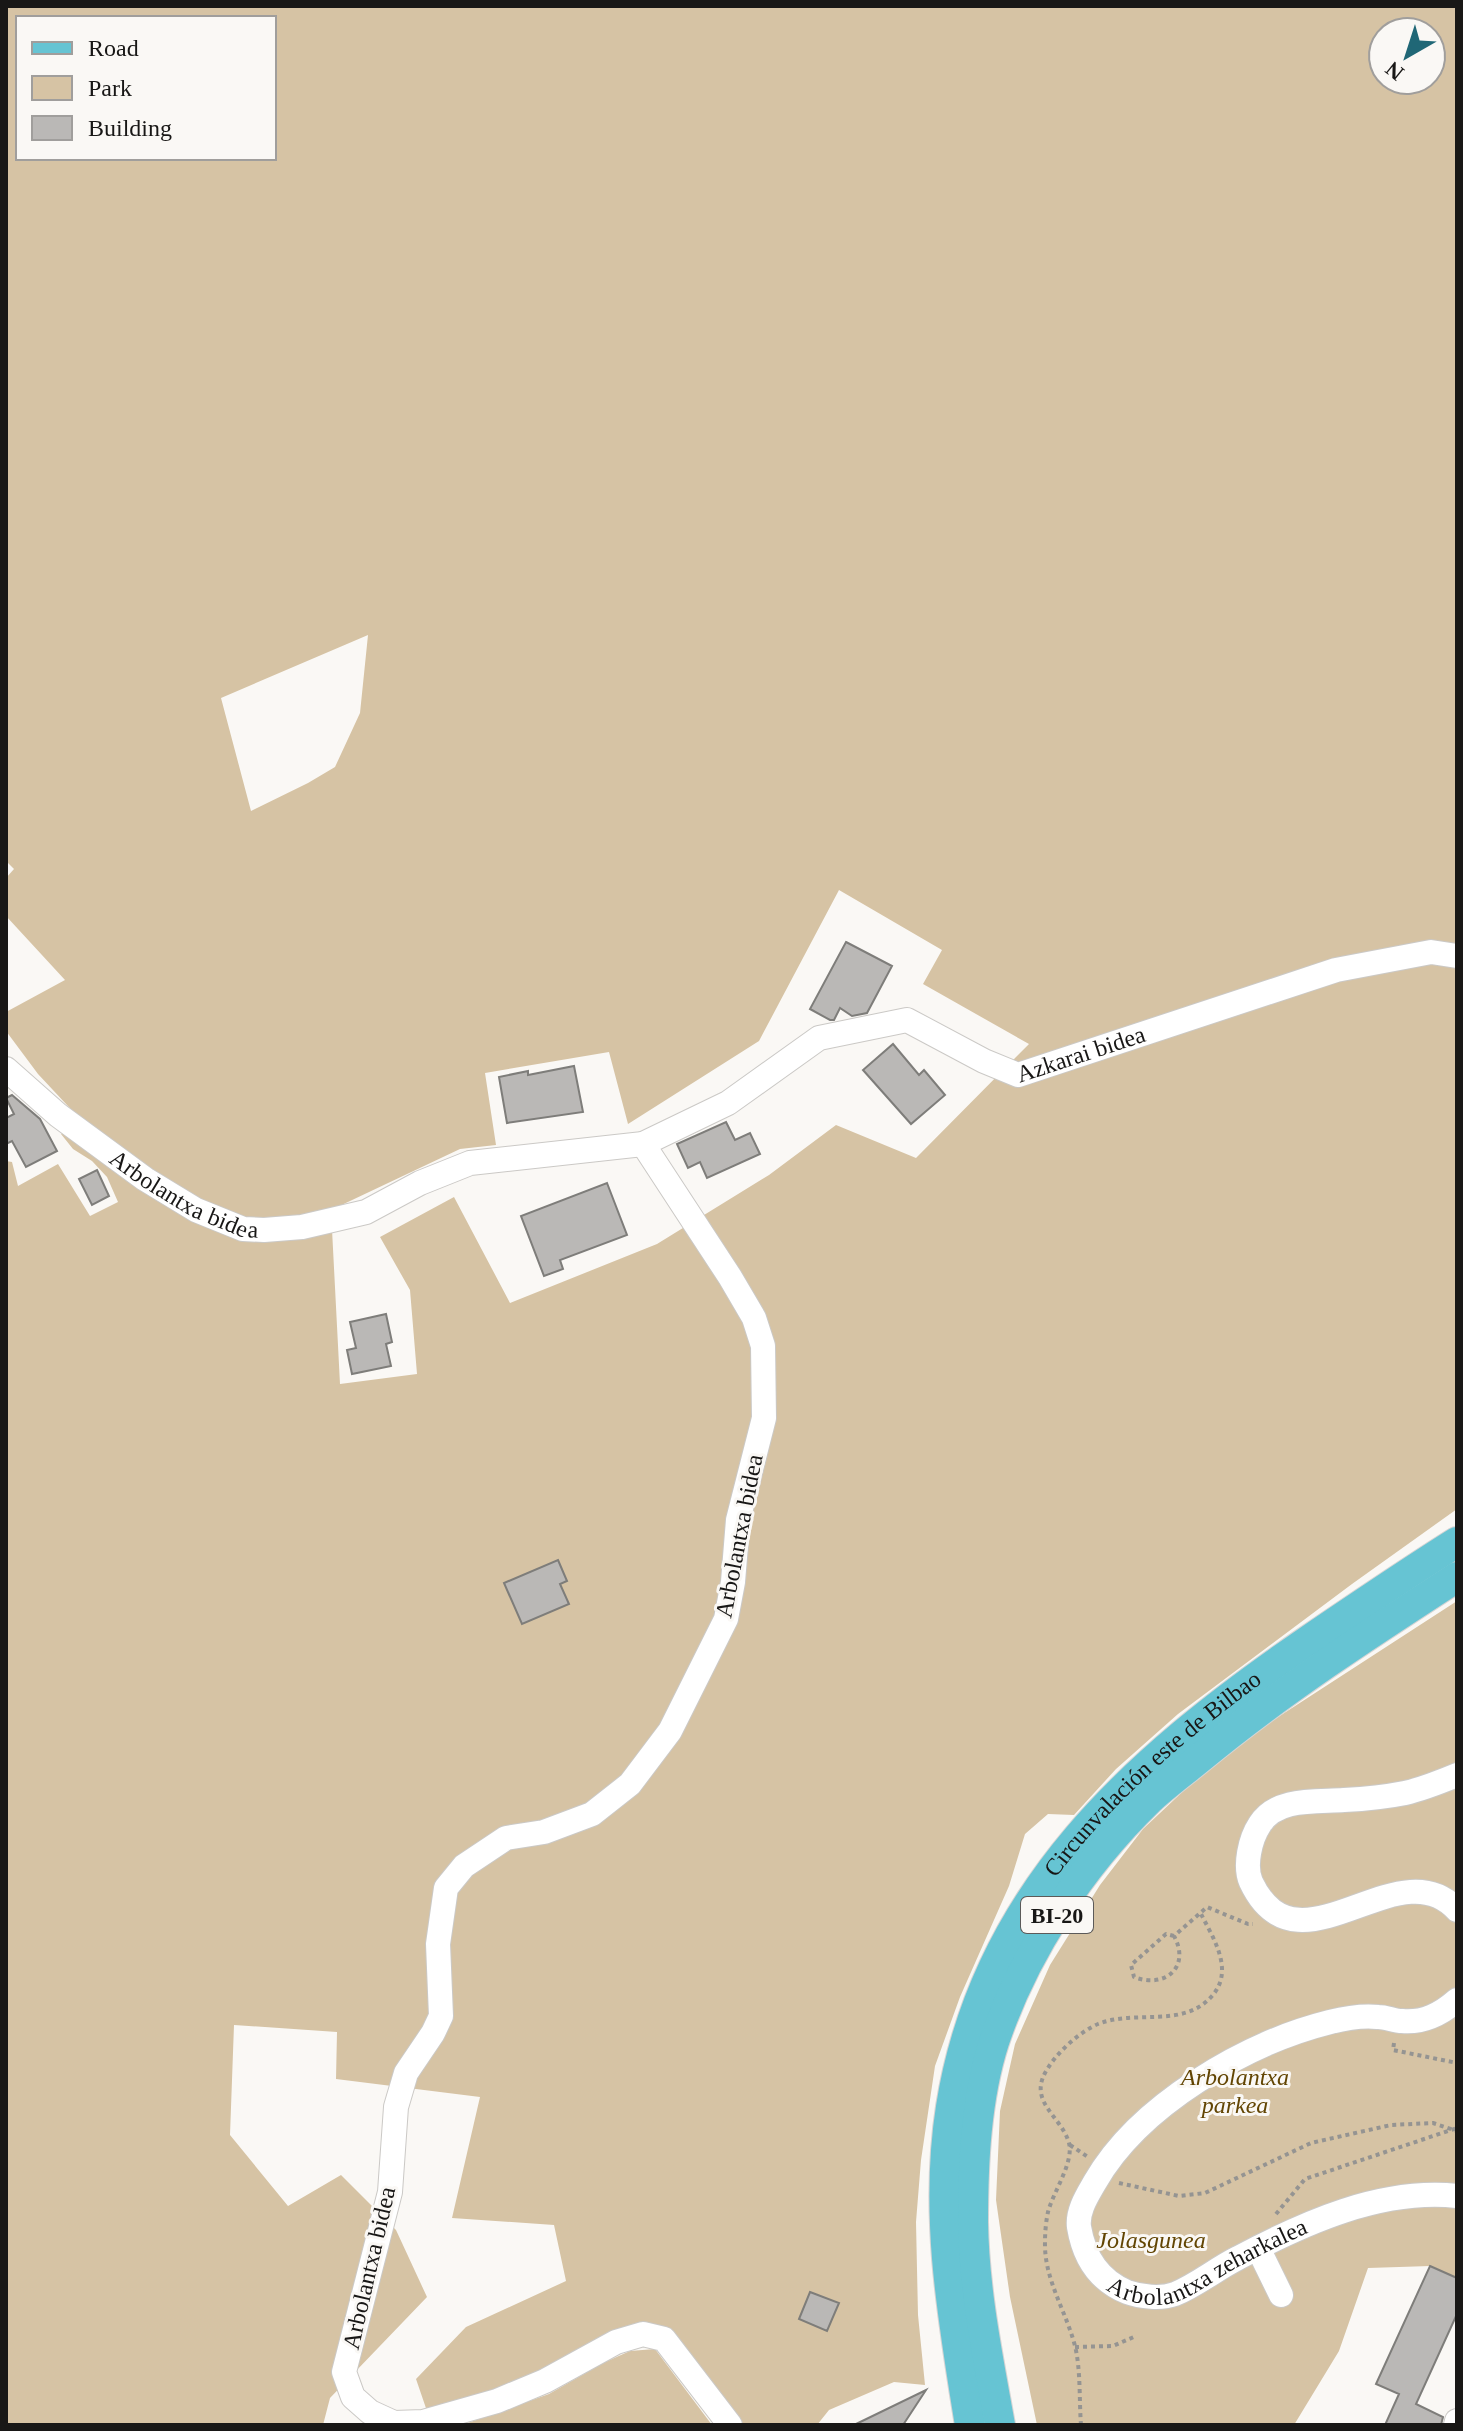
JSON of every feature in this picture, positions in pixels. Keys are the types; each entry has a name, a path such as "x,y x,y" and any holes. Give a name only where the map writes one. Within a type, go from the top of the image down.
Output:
{"main road":[{"name":"Circunvalación este de Bilbao","path":"970,2425 947,2271 945,2204 949,2125 966,2037 1001,1951 1022,1914 1067,1850 1143,1768 1206,1715 1286,1656 1457,1542"},
{"name":"Circunvalación este de Bilbao","path":"1000,2425 979,2309 973,2222 977,2138 993,2044 1032,1954 1104,1849 1150,1800 1250,1717 1364,1637 1457,1577"}],"street":[{"name":"Azkarai bidea","path":"643,1144 728,1103 819,1038 907,1020 984,1061 1018,1075 1336,970 1431,952 1457,956"},
{"name":"Arbolantxa bidea","path":"6,1069 58,1115 145,1179 196,1210 243,1229 302,1227 366,1212 420,1183 470,1163 643,1144 754,1318 763,1346 764,1418 738,1520 733,1582 726,1619 670,1731 630,1784 592,1814 544,1832 506,1838 464,1866 446,1888 438,1944 441,2016 406,2073 396,2107 390,2192 344,2372 353,2397 370,2412 394,2423 423,2422 497,2401 545,2381 587,2355 643,2334 664,2339 730,2425"},
{"path":"1457,1775 1408,1792 1302,1802 1274,1810 1260,1823 1248,1861 1249,1876 1259,1898 1273,1910 1297,1921 1317,1921 1379,1898 1408,1891 1427,1893 1452,1904 1457,1910"},
{"name":"Arbolantxa zeharkalea","path":"1457,2000 1427,2019 1357,2016 1330,2022 1286,2035 1222,2067 1161,2107 1129,2138 1103,2168 1084,2201 1078,2221 1083,2247 1093,2267 1109,2283 1129,2293 1151,2297 1172,2295 1258,2248 1312,2224 1392,2198 1457,2196"},
{"path":"1258,2248 1281,2295"}],"path":[{"path":"1174,1936 1207,1907 1248,1924 1261,1923 1253,1915"},
{"path":"1166,1934 1174,1936 1181,1948 1179,1964 1171,1975 1147,1982 1134,1977 1131,1965 1166,1934"},
{"path":"1397,2020 1393,2050 1457,2063"},
{"path":"1112,2176 1119,2183 1179,2196 1205,2193 1311,2143 1391,2125 1433,2123 1455,2130"},
{"path":"1258,2248 1278,2209 1305,2179 1455,2130"},
{"path":"1070,2145 1094,2161"},
{"path":"1075,2347 1113,2346 1136,2336"}],"green space":[{"path":"6,6 1457,6 1457,1509 1178,1714 1116,1769 1074,1815 1048,1814 1025,1834 1009,1886 960,1997 935,2066 921,2160 916,2222 918,2315 925,2385 894,2382 829,2410 817,2425 742,2425 683,2345 666,2331 428,2414 416,2379 466,2327 566,2281 554,2225 452,2218 480,2097 336,2079 337,2032 234,2025 230,2135 288,2206 341,2175 396,2230 427,2297 330,2398 323,2425 6,2425 6,1161 12,1162 18,1186 58,1164 90,1216 118,1202 107,1177 92,1161 73,1149 61,1134 81,1120 38,1074 6,1031 6,1012 65,980 6,916 6,878 14,869 6,861","holes":["368,635 360,713 335,767 251,811 221,698","839,890 942,950 923,984 1029,1044 916,1158 836,1125 769,1175 657,1244 510,1303 454,1197 380,1237 410,1290 417,1374 340,1384 331,1210 460,1149 496,1145 485,1073 609,1052 628,1124 759,1041"]},
{"name":"Arbolantxa parkea","path":"1457,1601 1457,2278 1430,2266 1368,2268 1339,2351 1294,2425 1037,2425 1010,2297 996,2200 1000,2111 1015,2044 1050,1965 1100,1885 1143,1829 1227,1750"},
{"path":"655,2349 712,2425 462,2425 549,2394 630,2351"}],"building":[{"path":"846,942 892,966 867,1013 852,1016 840,1008 834,1020 830,1020 810,1009"},
{"path":"893,1044 919,1075 924,1070 945,1095 911,1124 863,1070"},
{"path":"574,1066 583,1112 507,1123 499,1077"},
{"path":"12,1095 40,1119 57,1151 26,1167 12,1141 6,1144 6,1118 14,1114 6,1098"},
{"path":"726,1122 735,1140 750,1133 760,1154 707,1178 700,1162 688,1168 677,1144"},
{"path":"97,1170 109,1196 92,1205 79,1179"},
{"path":"607,1183 627,1235 560,1260 563,1269 544,1276 521,1216"},
{"path":"386,1314 392,1342 386,1344 391,1366 352,1374 347,1350 356,1348 350,1322"},
{"path":"558,1560 567,1581 560,1584 569,1604 522,1624 504,1583"},
{"path":"1430,2266 1457,2278 1457,2314 1416,2404 1443,2417 1441,2425 1385,2425 1399,2394 1376,2384"},
{"path":"810,2292 839,2303 827,2331 799,2319"},
{"path":"926,2390 903,2425 854,2425"}],"park label":[{"name":"Jolasgunea","path":"1151,2240"}]}
